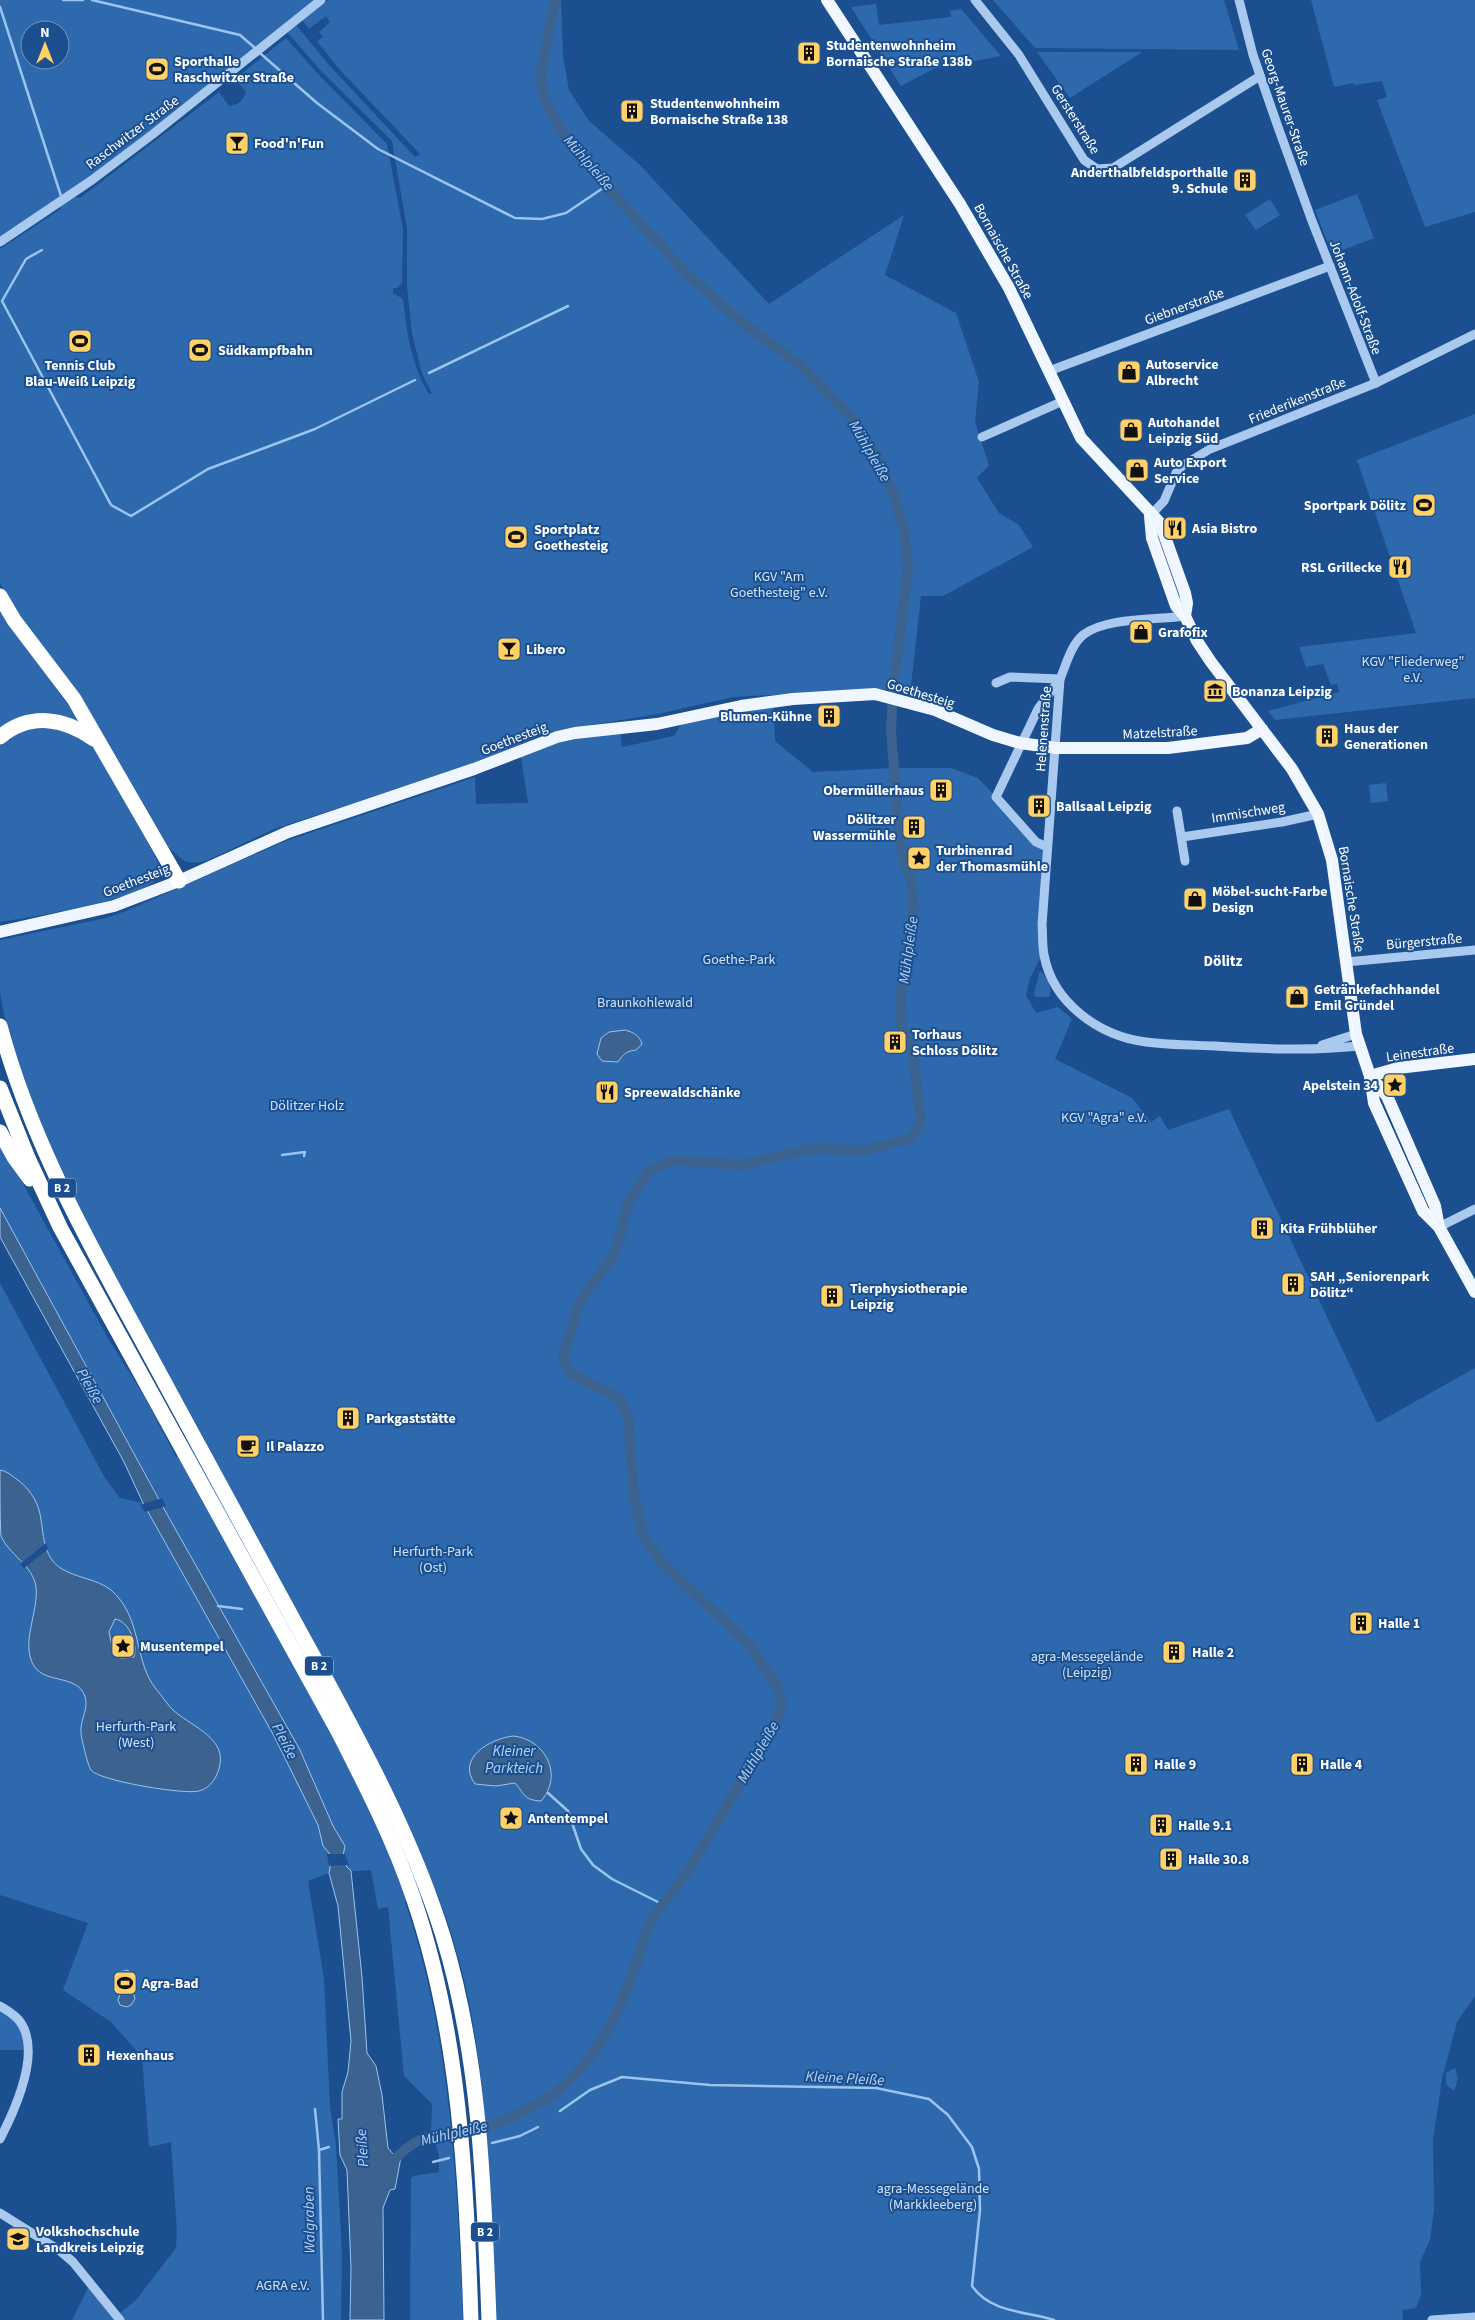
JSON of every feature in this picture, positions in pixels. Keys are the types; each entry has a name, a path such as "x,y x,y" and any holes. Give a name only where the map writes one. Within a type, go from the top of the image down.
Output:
{"highway":[{"path":"0,596 14,620 74,699 179,880"},
{"path":"0,736 10,729 39,720 78,728 98,741"},
{"name":"B 2","path":"0,1026 20,1091 45,1155 191,1449 378,1777 406,1838 421,1896 453,2067 462,2146 471,2320"},
{"name":"B 2","path":"0,1088 49,1204 135,1365 191,1449"},
{"path":"0,1132 14,1157 49,1204"},
{"name":"B 2","path":"421,1896 443,1937 456,1985 472,2069 480,2144 489,2320"}],"main road":[{"name":"Bornaische Straße","path":"827,0 963,208 1009,288 1081,438 1095,455 1143,503 1150,516 1160,523 1185,593 1187,603 1185,616 1197,641 1303,786 1318,814 1332,860 1357,1040 1370,1076 1374,1103 1423,1211 1439,1228 1475,1292"},
{"name":"Goethesteig","path":"0,932 114,906 179,880 288,832 474,769 557,737 575,733 657,724 741,706 792,699 856,695 885,696 910,702 1020,743 1056,748"},
{"name":"Matzelstraße","path":"1056,748 1168,748 1247,738 1262,729"},
{"name":"Leinestraße","path":"1370,1076 1398,1068 1475,1059"}],"street":[{"name":"Raschwitzer Straße","path":"0,242 100,174 321,0"},
{"name":"Gersterstraße","path":"975,0 1019,54 1084,160 1097,169 1113,168 1260,76"},
{"name":"Georg-Maurer-Straße","path":"1239,0 1260,76 1312,221"},
{"name":"Johann-Adolf-Straße","path":"1312,221 1376,383"},
{"name":"Giebnerstraße","path":"1049,371 1330,266"},
{"name":"Friederikenstraße","path":"1150,516 1164,501 1176,473 1193,459 1210,449 1376,383 1475,334"},
{"path":"982,437 1063,402"},
{"name":"Helenenstraße","path":"1185,616 1113,624 1095,628 1083,635 1074,646 1060,679 1042,925 1043,953 1048,972 1064,1000 1090,1022 1124,1038 1146,1042 1264,1049 1315,1049 1357,1040"},
{"path":"996,683 1010,677 1060,679"},
{"path":"1047,846 1036,842 996,797 1038,708 1060,679"},
{"path":"1177,811 1185,861"},
{"name":"Immischweg","path":"1182,837 1282,822 1318,814"},
{"name":"Bürgerstraße","path":"1346,962 1475,950"},
{"path":"1439,1228 1475,1209"},
{"path":"0,2006 15,2015 23,2024 28,2046 28,2066 9,2122 0,2139"},
{"path":"0,2213 66,2256 91,2282 120,2320"},
{"path":"1432,2320 1475,2317"}],"green space":[{"path":"0,0 314,0 151,132 90,177 0,237"},
{"name":"KGV \"Am Goethesteig\" e.V.","path":"328,0 561,0 563,56 569,90 589,121 640,165 769,304 904,215 885,275 956,313 979,382 975,422 989,465 977,478 999,513 1019,525 1033,547 943,596 921,596 910,695 893,690 878,689 733,697 658,714 549,732 478,762 274,829 206,861 194,863 185,861 169,848 90,712 16,611 0,583 0,249 61,209 60,206 74,197 80,198 219,92 229,106 240,102 246,92 235,79 286,38 319,75 387,144 403,229 402,283 397,288 393,288 393,293 403,299 408,336 414,360 429,394 432,393 422,374 412,333 407,287 407,229 392,141 322,72 287,32 296,25 329,65 415,157 420,154 338,68 317,41 323,37 319,32 330,22 326,16 309,29 302,20"},
{"path":"993,0 1224,0 1239,50 1035,48"},
{"path":"1311,0 1475,0 1475,212 1425,227 1377,100 1387,97 1382,81 1354,85 1353,83 1334,87"},
{"path":"876,4 879,25 951,17 950,11 961,9 1001,56 933,69 901,86 851,7"},
{"path":"1037,52 1142,52 1070,98"},
{"path":"1357,194 1374,238 1332,254 1315,210"},
{"path":"1270,199 1280,215 1256,230 1245,215"},
{"name":"Sportpark Dölitz","path":"1475,414 1475,698 1275,720 1268,711 1339,692 1337,684 1331,685 1323,664 1306,667 1299,647 1416,633 1357,460"},
{"path":"0,607 79,721 60,717 39,717 18,721 0,728"},
{"path":"773,701 775,741 813,772 893,768 951,768 978,778 1024,827 1047,847 1043,953 1030,978 1026,995 1036,1013 1058,1007 1072,1019 1055,1059 1132,1098 1151,1122 1160,1116 1168,1130 1229,1109 1377,1423 1475,1368 1475,1996 1457,2022 1442,2079 1433,2140 1434,2209 1430,2240 1420,2262 1421,2295 1416,2308 1402,2310 1403,2320 495,2320 488,2156 477,2048 467,1995 454,1943 436,1891 405,1902 433,2005 442,2057 454,2161 463,2320 410,2320 411,2179 413,2176 439,2172 439,2155 431,2130 432,2104 404,2076 388,1907 378,1909 371,1870 329,1873 308,1881 324,1979 330,2107 336,2145 342,2253 341,2320 72,2320 91,2282 118,2315 136,2300 176,2248 177,2232 171,2142 149,2147 142,2057 111,2022 63,1990 88,1923 0,1895 0,1283 105,1478 120,1498 143,1503 159,1498 0,1208 0,1142 109,1340 143,1394 176,1457 205,1440 131,1308 83,1216 41,1124 16,1056 4,1012 0,990 0,940 106,918 283,842 475,777 476,804 528,803 520,751 620,729 622,747 674,736 685,718"},
{"path":"44,727 59,729 91,741 154,854 160,873 150,884 111,900 59,912 0,922 0,743 27,729"},
{"path":"1386,783 1388,801 1371,803 1369,785"},
{"path":"1040,971 1049,982 1049,997 1035,997 1034,993"},
{"path":"0,2006 15,2015 28,2050 0,2050"},
{"path":"1455,2068 1458,2079 1454,2091 1446,2084 1446,2073"}],"water":[{"path":"625,1030 636,1035 642,1044 636,1050 626,1053 618,1062 602,1061 597,1054 601,1038 609,1032"},
{"name":"Pleiße","path":"0,1208 168,1516 300,1750 333,1826 345,1846 343,1856 347,1867 351,1871 362,1977 367,2053 376,2066 382,2095 388,2148 394,2155 396,2153 401,2157 395,2189 390,2190 383,2208 384,2320 350,2320 351,2268 347,2170 340,2155 338,2119 342,2119 342,2092 348,2072 351,2041 338,1906 329,1873 331,1862 329,1853 323,1846 318,1825 274,1736 143,1503 124,1462 0,1237"},
{"path":"0,1470 10,1474 24,1485 34,1498 39,1508 47,1551 55,1564 68,1572 105,1586 121,1601 133,1626 149,1678 156,1689 173,1710 204,1732 217,1746 220,1764 216,1777 207,1787 191,1792 161,1789 125,1783 97,1774 91,1770 81,1735 86,1705 83,1692 78,1686 40,1672 34,1666 30,1657 29,1637 35,1607 36,1587 34,1579 26,1566 9,1549 1,1536","holes":["115,1619 128,1628 131,1634 135,1646 134,1657 121,1658 113,1651 109,1632"]},
{"name":"Kleiner Parkteich","path":"513,1736 534,1744 548,1760 551,1780 548,1791 541,1801 528,1798 515,1783 496,1786 475,1784 470,1775 470,1766 478,1751 495,1741"},
{"name":"Agra-Bad","path":"128,1970 135,1999 127,2007 120,2005 118,2000 121,1992 116,1973"}],"pier":[{"path":"162,1498 166,1506 145,1512 140,1505"},
{"path":"46,1543 48,1549 24,1568 20,1564"},
{"path":"327,1854 345,1854 349,1865 329,1866"}],"waterway":[{"path":"63,0 83,0"},
{"path":"92,0 240,35 255,48"},
{"name":"Mühlpleiße","path":"390,2164 414,2143 424,2138 485,2127 523,2112 559,2090 584,2065 604,2035 621,2003 650,1923 690,1868 778,1718 782,1701 779,1689 748,1643 663,1564 644,1537 634,1498 628,1417 620,1399 570,1373 563,1357 580,1301 613,1257 628,1203 648,1172 672,1160 743,1165 809,1149 865,1150 912,1138 921,1121 912,1049 900,1023 901,995 914,913 911,881 899,835 891,730 893,690 908,567 904,531 894,495 883,469 856,422 799,364 740,321 687,274 606,186 564,135 546,102 540,79 555,0"},
{"path":"0,7 61,196"},
{"name":"Mühlpleiße","path":"261,54 317,103 378,149 515,218 542,219 566,213 606,186"},
{"path":"42,250 26,259 2,301 111,505 131,516 208,469 315,429 415,380"},
{"path":"429,373 568,306"},
{"path":"282,1155 305,1152 304,1156"},
{"path":"218,1606 242,1609"},
{"path":"548,1793 568,1811 581,1849 593,1865 612,1879 662,1904"},
{"name":"Kleine Pleiße","path":"560,2111 590,2090 622,2077 710,2085 876,2088 929,2099 948,2115 972,2147 979,2169 980,2210 972,2286 980,2295 999,2306 1054,2320"},
{"name":"Walgraben","path":"315,2109 319,2150"},
{"name":"Kleine Pleiße","path":"492,2143 520,2136 538,2127"},
{"name":"Walgraben","path":"323,2320 319,2150 329,2147"},
{"name":"Kleine Pleiße","path":"433,2162 449,2158"}],"tram line":[{"path":"825,0 963,214 1007,288 1079,439 1093,457 1141,504 1150,519 1182,613 1196,641 1290,770 1316,814 1330,861 1355,1046 1428,1209 1475,1295"}],"place":[{"name":"Studentenwohnheim Bornaische Straße 138b","path":"809,53"},
{"name":"Sporthalle Raschwitzer Straße","path":"157,69"},
{"name":"Studentenwohnheim Bornaische Straße 138","path":"632,111"},
{"name":"Food'n'Fun","path":"237,143"},
{"name":"Anderthalbfeldsporthalle 9. Schule","path":"1245,180"},
{"name":"Tennis Club Blau-Weiß Leipzig","path":"80,341"},
{"name":"Südkampfbahn","path":"200,350"},
{"name":"Autoservice Albrecht","path":"1129,372"},
{"name":"Autohandel Leipzig Süd","path":"1131,430"},
{"name":"Auto Export Service","path":"1137,470"},
{"name":"Sportpark Dölitz","path":"1424,505"},
{"name":"Asia Bistro","path":"1175,528"},
{"name":"Sportplatz Goethesteig","path":"516,537"},
{"name":"RSL Grillecke","path":"1400,567"},
{"name":"Grafofix","path":"1141,632"},
{"name":"Libero","path":"509,649"},
{"name":"Bonanza Leipzig","path":"1215,691"},
{"name":"Blumen-Kühne","path":"829,716"},
{"name":"Haus der Generationen","path":"1327,736"},
{"name":"Obermüllerhaus","path":"941,790"},
{"name":"Ballsaal Leipzig","path":"1039,806"},
{"name":"Dölitzer Wassermühle","path":"914,827"},
{"name":"Turbinenrad der Thomasmühle","path":"919,858"},
{"name":"Möbel-sucht-Farbe Design","path":"1195,899"},
{"name":"Getränkefachhandel Emil Gründel","path":"1297,997"},
{"name":"Torhaus Schloss Dölitz","path":"895,1042"},
{"name":"Apelstein 34","path":"1395,1085"},
{"name":"Spreewaldschänke","path":"607,1092"},
{"name":"Kita Frühblüher","path":"1262,1228"},
{"name":"SAH „Seniorenpark Dölitz“","path":"1293,1284"},
{"name":"Tierphysiotherapie Leipzig","path":"832,1296"},
{"name":"Parkgaststätte","path":"348,1418"},
{"name":"Il Palazzo","path":"248,1446"},
{"name":"Halle 1","path":"1361,1623"},
{"name":"Musentempel","path":"123,1646"},
{"name":"Halle 2","path":"1174,1652"},
{"name":"Halle 9","path":"1136,1764"},
{"name":"Halle 4","path":"1302,1764"},
{"name":"Antentempel","path":"511,1818"},
{"name":"Halle 9.1","path":"1161,1825"},
{"name":"Halle 30.8","path":"1171,1859"},
{"name":"Agra-Bad","path":"125,1983"},
{"name":"Hexenhaus","path":"89,2055"},
{"name":"Volkshochschule Landkreis Leipzig","path":"18,2239"}],"district":[{"name":"Dölitz","path":"1223,961"}],"park label":[{"name":"KGV \"Fliederweg\" e.V.","path":"1413,670"},
{"name":"Goethe-Park","path":"739,959"},
{"name":"Braunkohlewald","path":"645,1002"},
{"name":"Dölitzer Holz","path":"307,1105"},
{"name":"KGV \"Agra\" e.V.","path":"1104,1117"},
{"name":"Herfurth-Park (Ost)","path":"433,1559"},
{"name":"agra-Messegelände (Leipzig)","path":"1087,1664"},
{"name":"Herfurth-Park (West)","path":"136,1734"},
{"name":"agra-Messegelände (Markkleeberg)","path":"933,2196"},
{"name":"AGRA e.V.","path":"283,2285"}]}
